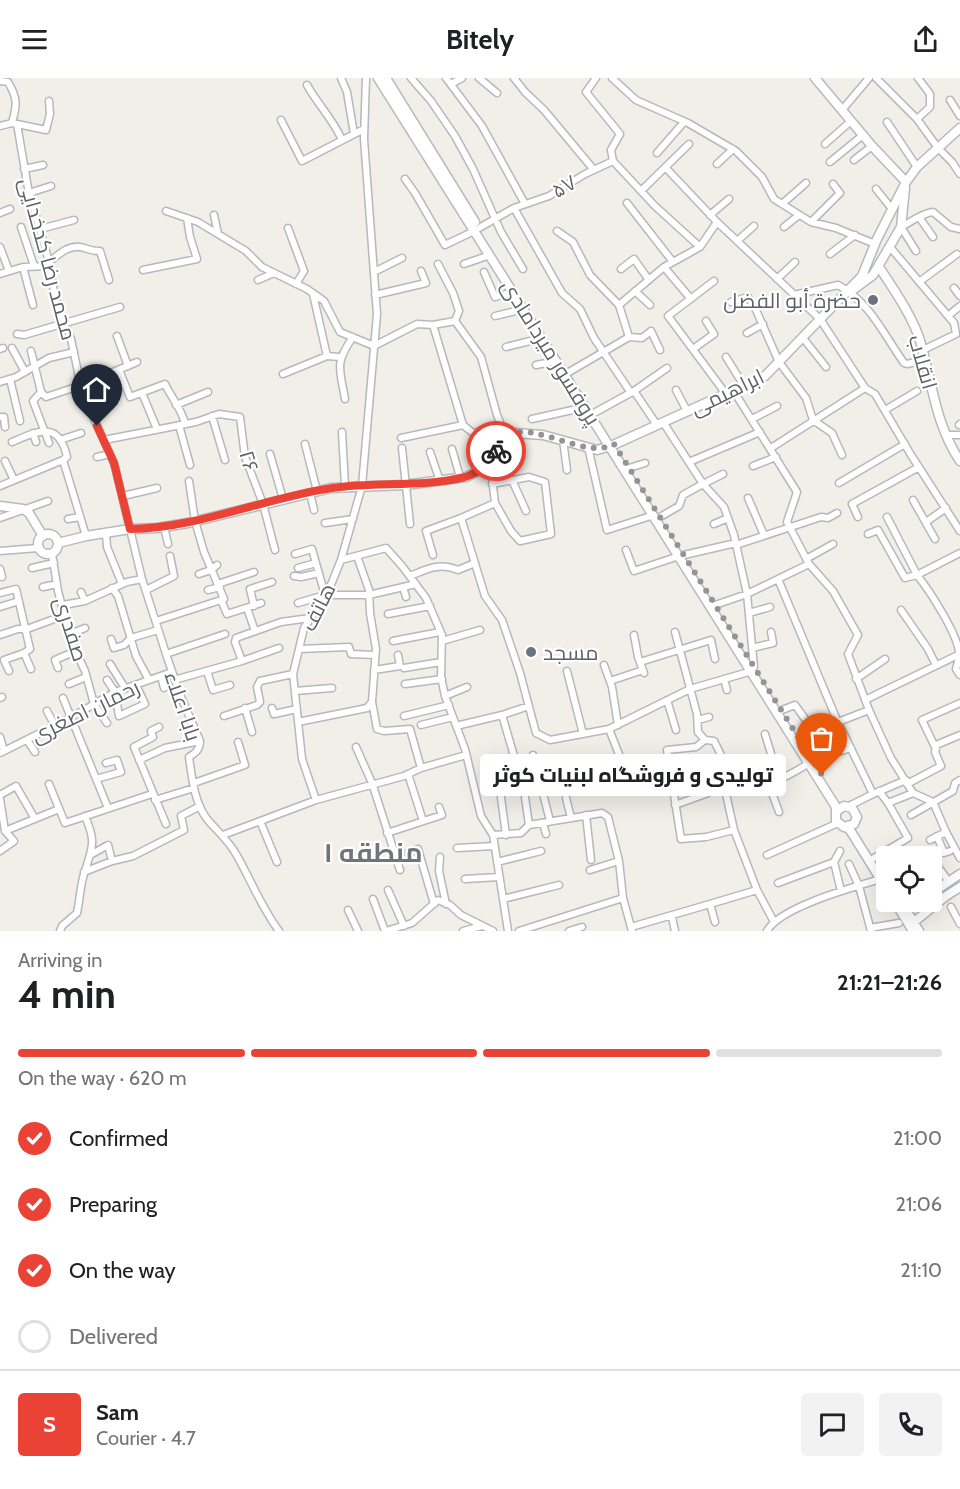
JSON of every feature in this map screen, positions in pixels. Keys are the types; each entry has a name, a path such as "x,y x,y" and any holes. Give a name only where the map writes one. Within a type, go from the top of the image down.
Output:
{"main road":[{"name":"پروفسور میردامادی","path":"378,78 569,372 657,516"},
{"name":"پروفسور میردامادی","path":"386,78 513,292 843,808"},
{"path":"815,78 872,146 906,182 901,227 879,267 868,281 849,291"},
{"path":"849,291 863,274 876,241 906,182 917,167 960,128"},
{"path":"876,241 886,241 890,247"},
{"name":"انقلاب","path":"879,267 901,302 921,341 933,397 946,435 960,461"},
{"name":"ابراهیمی","path":"612,445 765,376 849,291"},
{"path":"58,543 86,536 195,521 345,486 405,485 460,477 480,470 511,435 543,435 597,450 612,445"},
{"path":"0,506 23,509 29,513 43,536"},
{"path":"53,535 58,543 57,550 52,554 45,554 38,548 43,536 53,535"},
{"name":"پروفسور میردامادی","path":"753,669 782,710 811,761"},
{"path":"846,825 856,814 843,808 835,818 846,825 876,862"},
{"path":"846,825 876,867"},
{"path":"942,887 960,874"},
{"path":"942,897 960,887"},
{"path":"902,912 919,931"},
{"path":"906,912 913,926"},
{"path":"913,926 923,912"}],"street":[{"path":"340,78 347,92 354,134"},
{"name":"هاتف","path":"316,800 302,759 293,674 304,628 325,595 341,560 363,486 377,314 364,129 366,78"},
{"path":"411,78 431,101 455,136 501,232 523,269"},
{"path":"446,78 482,126 525,204"},
{"path":"451,84 462,78"},
{"path":"480,78 497,93"},
{"path":"514,78 594,170"},
{"path":"596,78 586,92 620,134 611,150 613,162 700,247"},
{"path":"612,78 636,100 684,122 733,149 762,177 774,200 811,222 876,241"},
{"path":"842,110 869,78"},
{"path":"876,78 917,118 960,174"},
{"path":"917,118 930,107 930,94 918,78"},
{"name":"محمد رضا کدخدایی","path":"0,81 8,82 15,99 17,106 14,124 29,193 49,264 55,298 74,352 91,412 114,463 130,529"},
{"path":"307,85 335,124 342,140"},
{"path":"950,100 960,116"},
{"path":"0,126 14,124 46,130 50,101"},
{"path":"281,120 302,160 364,129"},
{"path":"825,144 851,121"},
{"path":"657,153 684,122"},
{"path":"887,122 917,167"},
{"path":"830,162 863,135"},
{"path":"641,191 689,144"},
{"path":"854,160 872,146"},
{"path":"717,164 733,149"},
{"name":"۵۷","path":"405,179 416,193 445,245 514,208 549,196 594,170 613,162"},
{"path":"24,169 43,165"},
{"path":"666,168 717,222 819,319 865,388 875,394 960,531"},
{"path":"782,204 806,183"},
{"path":"811,222 840,193 833,184"},
{"path":"29,193 51,186"},
{"path":"876,189 892,209"},
{"path":"710,215 729,199"},
{"path":"627,203 673,262"},
{"path":"461,518 485,596 502,620 520,673 536,734 550,740 609,729 690,688 753,669 747,594 736,544 724,507 703,484 660,423 633,392 594,338 580,309 562,293 514,208"},
{"path":"0,212 10,209"},
{"path":"166,211 198,222 246,251 262,267 313,293 324,302 340,332 374,346 417,324 434,325 455,321"},
{"path":"916,250 901,227 919,217 933,212 951,227 960,229"},
{"path":"784,227 799,214"},
{"path":"214,215 218,234"},
{"path":"919,217 933,237"},
{"path":"143,270 197,259 187,218"},
{"path":"40,229 74,220"},
{"path":"619,305 664,267 700,247 717,222"},
{"path":"737,241 754,226"},
{"path":"21,227 34,266"},
{"path":"288,228 304,271 296,284"},
{"path":"557,231 573,242 590,275 619,305 629,337"},
{"path":"830,254 855,235"},
{"path":"0,247 9,271"},
{"path":"0,274 23,267 49,264 63,250 80,247 90,251 100,251 109,280"},
{"path":"890,247 954,323 956,334 923,350"},
{"path":"919,282 957,254"},
{"path":"464,264 490,255"},
{"path":"374,272 402,258"},
{"path":"621,269 634,259 649,280"},
{"path":"777,279 795,262"},
{"path":"438,264 453,293 459,311 455,321"},
{"path":"23,267 33,305"},
{"path":"664,267 691,298"},
{"path":"375,295 426,283 421,272"},
{"path":"484,272 495,297 513,292"},
{"path":"258,280 274,273"},
{"path":"714,281 668,316 693,350 752,419 797,492 787,522 807,561 833,591 858,635 848,654 869,710 891,758 913,793 933,802 960,858"},
{"path":"794,295 836,285 849,291 876,319 904,363 924,360"},
{"path":"954,288 960,296"},
{"path":"636,291 650,305"},
{"path":"313,293 327,356"},
{"path":"731,302 748,297 779,362 806,398 813,420 832,433 842,455"},
{"path":"948,316 960,306"},
{"path":"17,334 24,335 120,307"},
{"path":"495,316 524,309"},
{"path":"455,321 481,357 502,427 511,435 521,457"},
{"path":"693,350 714,334 706,321"},
{"path":"747,333 762,324"},
{"path":"434,325 463,425 474,433 502,427"},
{"path":"569,372 629,337 642,338 651,331 660,350"},
{"path":"117,336 128,366"},
{"path":"345,399 339,366 340,357 353,337"},
{"path":"506,347 542,338"},
{"path":"803,338 826,367"},
{"path":"12,348 25,372"},
{"path":"32,351 41,392 45,397 82,385 137,362"},
{"path":"0,382 25,372 49,358 74,352"},
{"path":"282,374 327,356 340,357"},
{"path":"726,357 744,386"},
{"path":"536,365 557,361"},
{"path":"594,413 633,392 667,368"},
{"path":"119,370 130,398 165,384 176,405 182,410 182,424 190,465"},
{"path":"10,379 20,421"},
{"path":"771,448 865,388"},
{"path":"676,390 687,411"},
{"path":"885,410 917,391"},
{"path":"41,392 33,401 49,443"},
{"path":"176,405 208,392"},
{"path":"142,393 157,429"},
{"path":"752,419 777,406"},
{"path":"532,419 586,407"},
{"name":"۲۶","path":"212,416 219,414 240,417 245,458 263,504 275,550"},
{"path":"104,440 212,416 225,460"},
{"path":"0,417 4,417 5,427"},
{"path":"401,438 463,425"},
{"path":"451,428 453,435"},
{"path":"0,485 67,457 64,446 56,434 40,430 12,442"},
{"path":"342,432 345,486"},
{"path":"689,462 760,432"},
{"path":"60,440 81,433"},
{"path":"33,434 36,442"},
{"path":"946,435 960,435"},
{"path":"563,440 567,470"},
{"path":"305,444 314,492 314,510"},
{"path":"838,483 905,444"},
{"path":"588,447 607,530 657,516 679,506 683,495 723,474"},
{"path":"402,448 410,524"},
{"path":"452,449 460,477"},
{"path":"430,452 440,481"},
{"path":"97,457 110,454"},
{"path":"270,454 284,499"},
{"path":"753,466 776,457"},
{"path":"63,460 86,536"},
{"path":"5,461 14,480"},
{"path":"490,461 492,483 495,503 511,531 520,541 551,534 545,482 529,477 492,483"},
{"path":"629,468 645,463"},
{"path":"858,517 852,504 919,466"},
{"path":"30,473 32,481"},
{"path":"512,480 526,511"},
{"path":"156,621 224,599 214,567 204,552 195,521 189,481"},
{"path":"123,496 157,488"},
{"path":"748,498 764,535"},
{"path":"913,500 935,539"},
{"path":"0,518 48,501"},
{"path":"433,555 426,531 495,503"},
{"path":"926,522 946,508"},
{"path":"626,550 634,570 682,555 736,544 789,526 821,517 828,518 837,513"},
{"path":"887,517 917,575 929,589 946,619 960,654 956,669 960,675"},
{"path":"68,519 80,518"},
{"path":"714,524 728,518"},
{"path":"326,524 353,519"},
{"path":"164,527 168,544"},
{"name":"بابا اعلاء","path":"130,529 142,579 174,680 200,741 200,747 196,753 189,757 200,806 206,817 237,855 252,887 279,931"},
{"path":"868,534 878,531 905,578 917,575 960,554"},
{"path":"106,533 107,546 122,584"},
{"path":"713,606 747,594 778,579 833,544"},
{"path":"0,551 38,548"},
{"path":"341,560 386,548 410,576 430,606 442,641 441,662 445,696 466,755 481,816 493,835 508,931"},
{"path":"295,554 312,549 325,595"},
{"name":"صفدری","path":"52,554 70,634 94,704 107,723"},
{"path":"146,590 174,576 170,556"},
{"path":"357,556 369,595 375,655 372,702 376,729 384,732 410,729 422,768"},
{"path":"410,576 435,566 449,566 458,570 475,562"},
{"path":"298,568 316,563"},
{"path":"32,568 54,564"},
{"path":"199,574 214,567"},
{"path":"0,569 2,577"},
{"path":"208,590 254,572"},
{"path":"294,576 301,577 319,573"},
{"path":"63,605 84,601 122,584 142,579"},
{"path":"778,579 850,748 876,793 888,803 908,838 874,858"},
{"path":"255,632 250,607 250,589 272,582"},
{"path":"43,587 57,584"},
{"path":"298,603 325,595 369,595 416,584"},
{"path":"403,587 406,597"},
{"path":"112,588 118,596 136,656 149,680"},
{"path":"0,593 16,589 30,649 4,660 9,671"},
{"path":"81,592 84,601"},
{"path":"221,600 227,614 261,603"},
{"path":"0,607 19,601"},
{"path":"388,615 430,606"},
{"path":"749,613 771,608"},
{"path":"901,610 928,649 936,665"},
{"path":"0,635 18,629 27,629 65,615"},
{"path":"242,661 235,642 236,638 281,622 310,618"},
{"path":"70,634 85,628"},
{"path":"111,639 114,648 124,645 131,638 158,630"},
{"path":"442,641 480,630"},
{"path":"393,641 440,632"},
{"path":"675,632 698,720 698,732 705,740 714,741 720,753 734,830 757,890 774,922"},
{"path":"752,648 773,643 771,632"},
{"path":"166,654 225,634"},
{"path":"610,681 644,672 634,635"},
{"path":"640,662 711,640 715,659"},
{"path":"299,649 349,647 351,654 375,655"},
{"path":"174,680 279,648"},
{"path":"58,668 55,660 76,651"},
{"path":"24,653 31,669"},
{"path":"865,700 960,654"},
{"path":"374,670 400,666 398,655"},
{"path":"856,679 885,659"},
{"path":"404,668 441,662"},
{"path":"110,664 125,688"},
{"path":"604,665 610,681 618,724"},
{"path":"207,671 213,690 230,685"},
{"name":"رحمان اصغری","path":"2,752 72,717 115,692 172,672"},
{"path":"567,672 583,734"},
{"path":"233,721 227,715 260,702 257,687 260,681 293,674"},
{"path":"161,676 164,688"},
{"path":"69,684 86,677"},
{"path":"405,684 442,679"},
{"path":"724,679 727,690"},
{"path":"107,680 115,692 119,716 145,704 136,684"},
{"path":"445,696 467,687"},
{"path":"295,691 332,688"},
{"path":"63,698 108,808"},
{"path":"667,700 676,730"},
{"path":"298,722 367,708 372,702"},
{"path":"936,749 922,720 960,703"},
{"path":"404,716 449,705"},
{"path":"782,710 795,705 813,730 826,756"},
{"path":"456,726 529,706"},
{"path":"245,708 252,732"},
{"path":"272,708 274,714 297,709"},
{"path":"838,722 869,710"},
{"path":"47,711 55,726"},
{"path":"502,715 524,790 529,825"},
{"path":"422,725 453,717"},
{"path":"698,720 709,717"},
{"path":"159,727 151,731 153,737 134,747 166,824"},
{"path":"609,729 624,767"},
{"path":"765,734 779,780"},
{"path":"843,808 941,766 935,752 936,745 960,735"},
{"path":"0,737 2,752"},
{"path":"27,740 35,752"},
{"path":"705,740 697,750 667,750 681,839 706,837 734,830"},
{"path":"139,760 165,748 200,741"},
{"path":"49,784 65,823 108,808 194,785 245,765 238,742"},
{"path":"356,747 372,783 400,870"},
{"path":"725,790 769,785 811,761 850,748"},
{"path":"223,835 316,800 466,755"},
{"path":"533,755 550,821"},
{"path":"96,779 121,772 117,760 106,763"},
{"path":"408,774 423,821"},
{"path":"498,775 506,835"},
{"path":"911,815 953,791 955,783 960,780"},
{"path":"769,785 779,812"},
{"path":"0,851 14,841 5,831 0,797 16,786 34,819"},
{"path":"675,805 708,793"},
{"path":"888,803 913,793"},
{"path":"566,798 571,818"},
{"path":"84,872 133,855 184,830 181,816 200,806"},
{"path":"387,833 442,815 439,807"},
{"path":"5,831 59,809"},
{"path":"493,835 521,833 529,825 586,815 602,813 608,817 619,861 623,898 632,929 757,890"},
{"path":"586,815 591,860"},
{"path":"60,931 77,913 84,872 92,854 92,833 85,816"},
{"path":"260,821 277,862"},
{"path":"543,823 546,834"},
{"path":"767,855 846,825"},
{"path":"930,840 946,832"},
{"path":"937,836 944,854 950,851"},
{"path":"92,854 108,845 112,861"},
{"path":"457,848 494,846"},
{"path":"408,853 418,849 434,904"},
{"path":"496,862 541,851"},
{"path":"778,883 834,861 840,851"},
{"path":"440,856 439,871 446,904"},
{"path":"590,870 619,861"},
{"path":"834,861 841,891"},
{"path":"849,864 859,886 871,930 899,923"},
{"path":"942,872 949,882"},
{"path":"465,879 499,877"},
{"path":"767,931 774,922 808,904 876,881"},
{"path":"503,899 559,885"},
{"path":"388,890 404,926"},
{"path":"519,931 543,928 623,898"},
{"path":"373,899 385,931 412,924 438,900 493,931"},
{"path":"710,904 716,922"},
{"path":"951,907 960,924"},
{"path":"348,910 358,931"},
{"path":"672,916 675,931"},
{"path":"463,931 482,926"},
{"path":"569,931 582,927"}],"way so far":[{"path":"496,451 506,437 515,433 543,435 597,450 614,444 822,775"}],"place":[{"name":"حضرة أبو الفضل","path":"873,300"},
{"name":"مسجد","path":"531,652"},
{"name":"تولیدی و فروشگاه لبنیات کوثر","path":"822,775"}],"district":[{"name":"منطقه ۱","path":"373,852"}],"route":[{"path":"97,426 114,463 130,529 188,523 331,488 405,485 466,477 480,470 490,461 496,451"}]}
